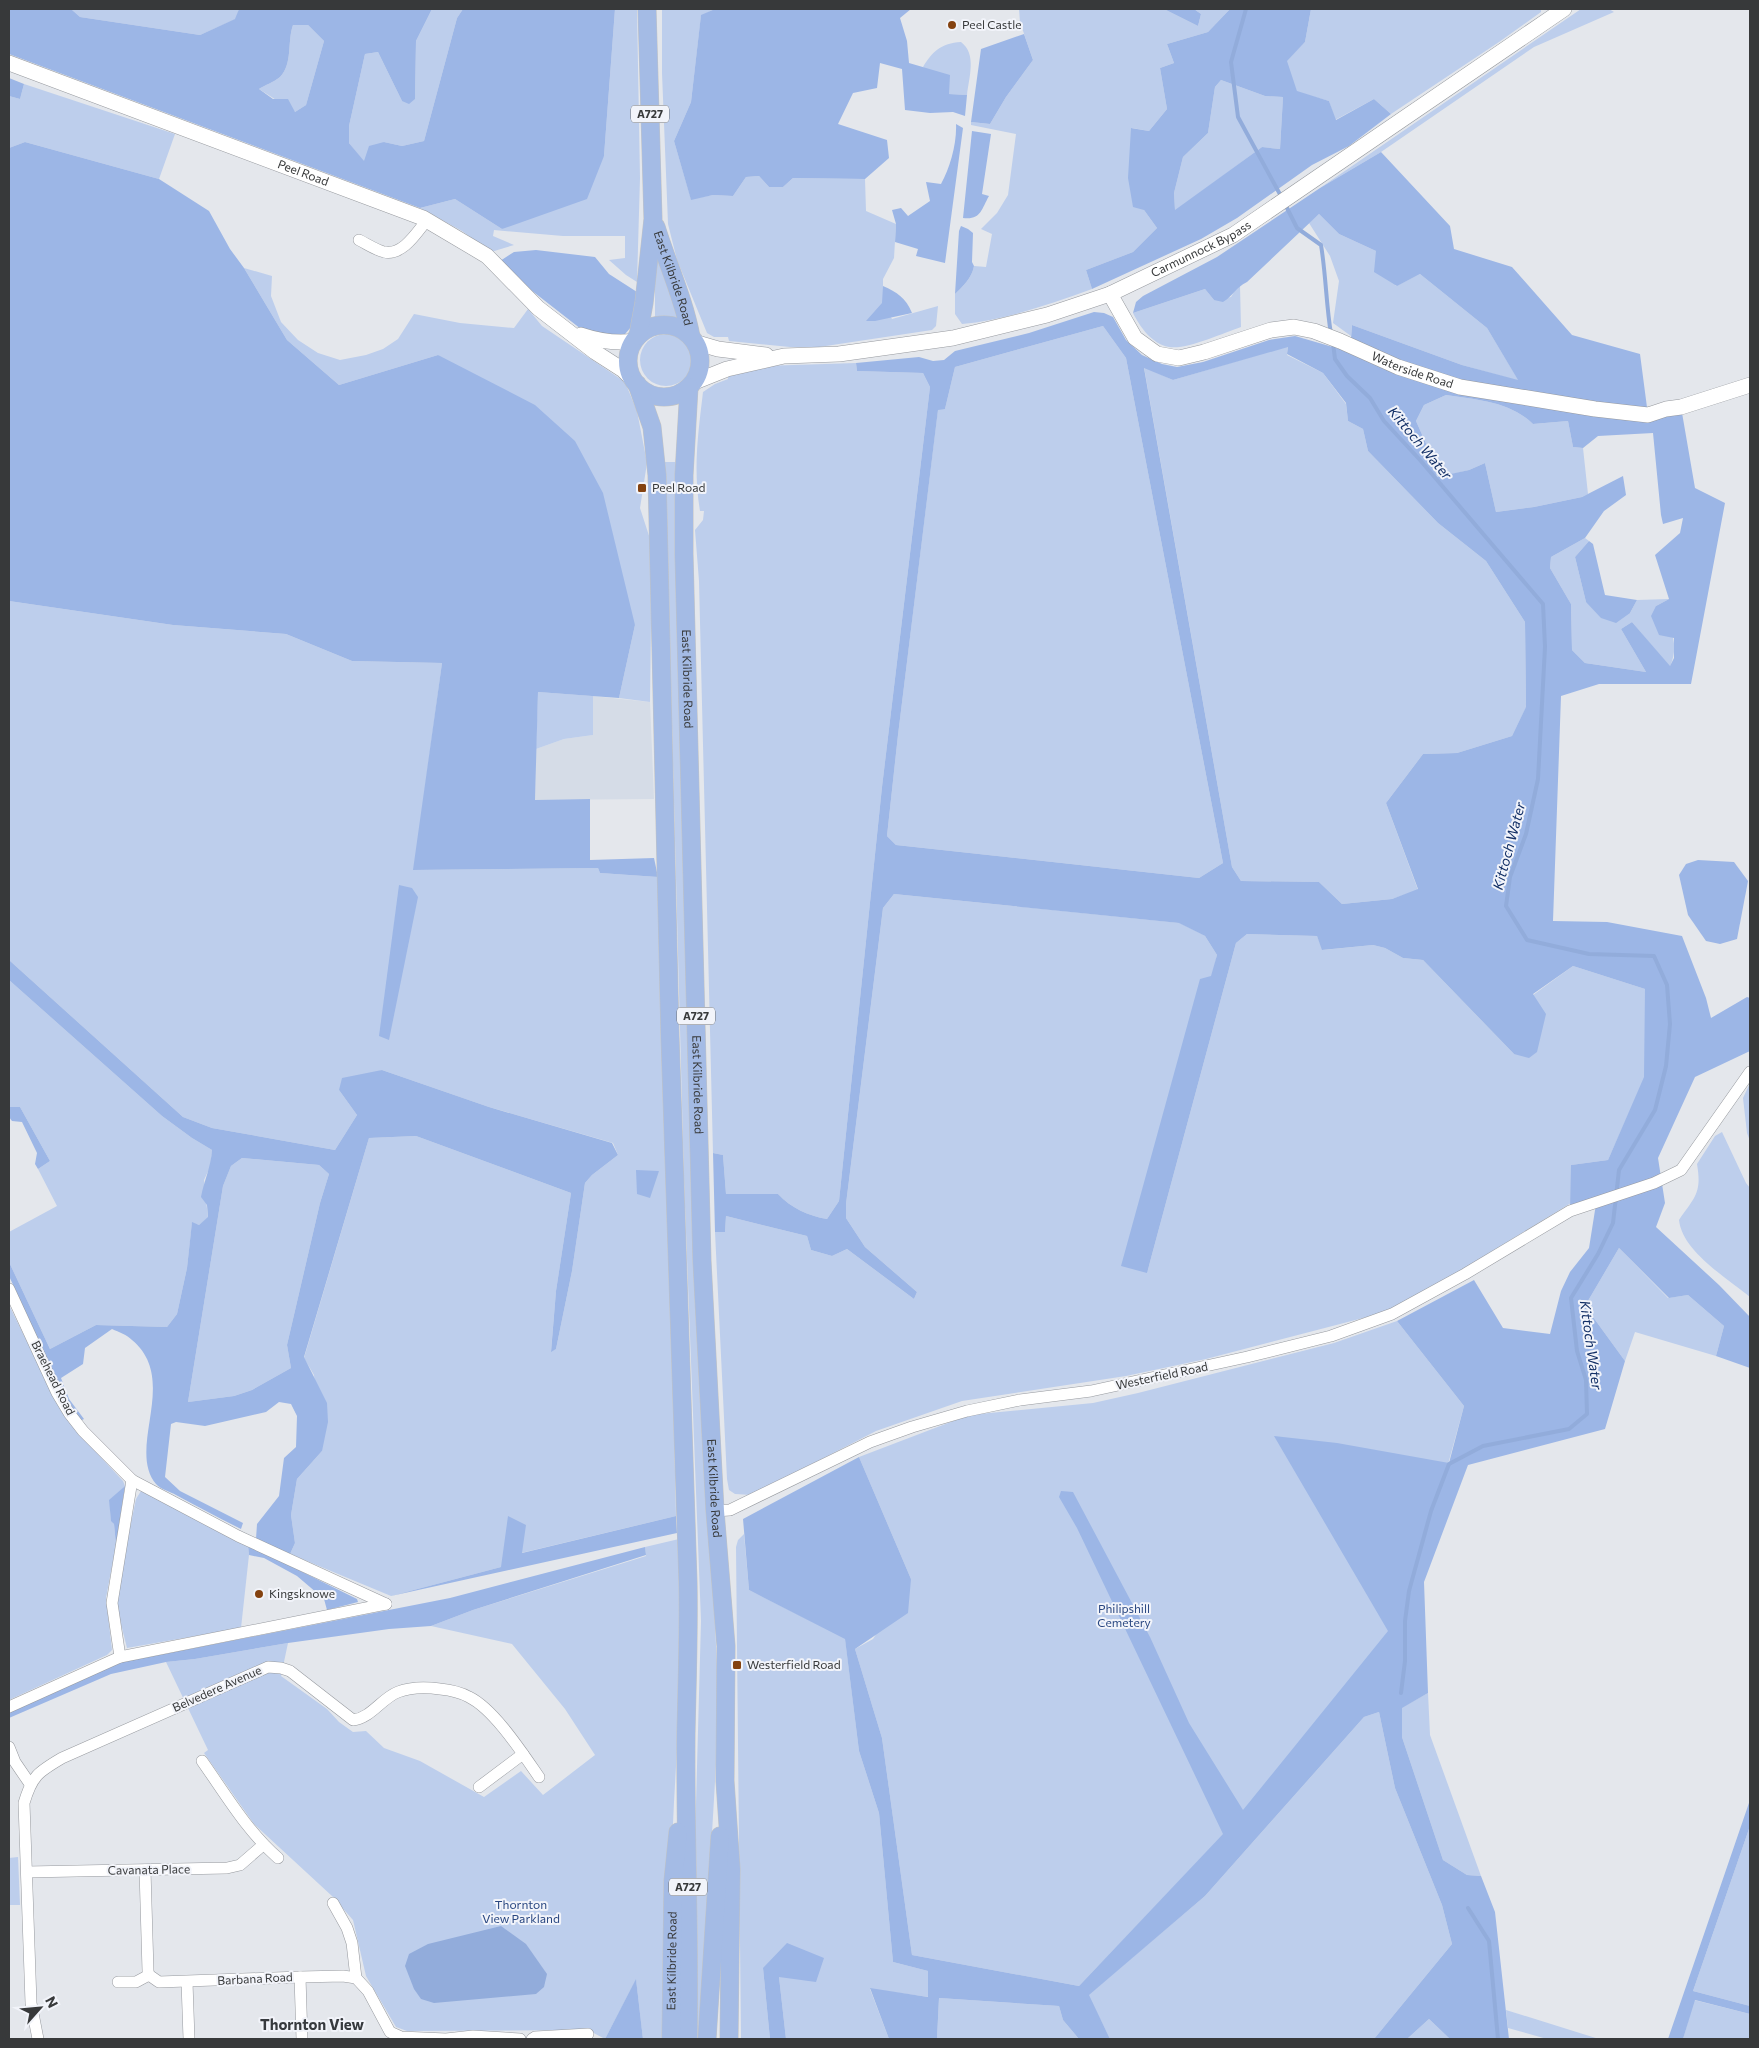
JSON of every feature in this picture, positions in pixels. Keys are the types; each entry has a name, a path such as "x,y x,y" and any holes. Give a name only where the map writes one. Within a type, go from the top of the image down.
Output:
{"main road":[{"name":"East Kilbride Road","path":"636,338 644,304 654,219 647,9"},
{"name":"East Kilbride Road","path":"654,219 668,268 687,315 693,340"},
{"path":"664,325 675,327 693,340 699,358 699,367 690,385 679,393 660,396 646,392 636,382 628,361 629,352 636,338 649,329 664,325"},
{"name":"East Kilbride Road","path":"636,382 652,427 657,475 670,1036 688,1582 689,1668 686,1734 673,1881 670,2039"},
{"name":"East Kilbride Road","path":"690,385 684,457 684,554 702,1261 715,1511 726,1646 725,1781 731,1869 728,2039"},
{"name":"East Kilbride Road","path":"686,1734 689,1962 688,2039"},
{"name":"East Kilbride Road","path":"707,2039 717,1868 725,1781"}],"street":[{"name":"Carmunnock Bypass","path":"693,340 721,350 784,356 839,354 953,338 1047,315 1110,294 1233,235 1321,173 1564,9"},
{"name":"Peel Road","path":"9,63 427,220 487,256 538,308 595,352 623,370 636,382"},
{"path":"359,240 384,252 394,253 403,248 427,220"},
{"name":"Waterside Road","path":"1110,294 1134,338 1157,354 1179,358 1204,352 1271,330 1294,327 1314,331 1398,367 1460,387 1595,409 1648,415 1666,409 1681,408 1750,385"},
{"name":"Peel Road","path":"570,331 598,341 612,343 636,338"},
{"name":"Carmunnock Bypass","path":"690,385 727,369 784,356"},
{"name":"Westerfield Road","path":"715,1511 730,1510 870,1442 939,1419 1020,1400 1091,1391 1161,1377 1331,1336 1392,1314 1570,1212 1654,1183 1681,1170 1750,1072"},
{"name":"Braehead Road","path":"9,1289 57,1393 69,1413 83,1431 132,1480 238,1536 386,1604 120,1657"},
{"path":"9,1707 120,1657 112,1604 132,1480"},
{"name":"Belvedere Avenue","path":"30,1784 43,1769 62,1758 268,1667 290,1671 353,1720 363,1717 397,1692 427,1687 454,1691 470,1697 483,1706 523,1754 539,1777"},
{"path":"9,1747 15,1762 30,1784 24,1803 31,2003 38,2039"},
{"path":"479,1787 523,1754"},
{"path":"202,1761 244,1822 263,1845 278,1858"},
{"name":"Cavanata Place","path":"27,1872 227,1868 240,1865 263,1845"},
{"path":"118,1982 136,1982 148,1975 145,1870"},
{"path":"333,1903 347,1928 352,1942 356,1978 368,1991 390,2032 401,2037 446,2039 473,2036 520,2039"},
{"name":"Barbana Road","path":"148,1975 159,1982 300,1977 302,2039"},
{"path":"300,1977 343,1976 356,1978"},
{"path":"186,1982 189,2039"},
{"path":"532,2039 535,2037 588,2034"}],"shaded area":[{"path":"593,696 650,702 654,799 535,800 536,749 564,739 593,735"},
{"path":"501,1926 526,1944 547,1974 544,1987 536,1994 434,2003 421,1999 414,1989 405,1966 409,1954 428,1944"}],"green space":[{"path":"9,9 71,9 80,17 200,35 235,19 239,9 432,9 416,41 415,99 409,104 402,101 378,52 365,54 349,126 349,143 364,161 369,146 384,142 402,146 424,141 457,18 463,9 615,9 604,156 587,199 502,229 455,199 420,208 9,54","holes":["293,25 308,25 324,41 306,105 295,112 288,99 273,99 259,89 278,79 284,72 287,66"]},
{"path":"71,9 239,9 236,19 200,35 80,17"},
{"path":"432,9 463,9 457,18 424,141 402,146 384,142 364,162 349,143 349,126 365,54 378,52 402,101 415,99 416,41"},
{"path":"615,9 637,9 640,178 637,282 609,260 625,258 625,236 563,236 494,230 493,236 514,245 491,252 462,231 420,208 455,199 502,229 604,156"},
{"path":"662,9 715,9 701,16 691,102 674,141 691,199 713,195 733,196 746,177 759,176 769,187 783,187 793,178 865,179 866,211 896,224 894,258 883,279 883,303 892,319 938,306 936,326 932,330 819,347 790,347 729,341 728,337 714,337 707,333 677,260 668,224 662,73"},
{"path":"715,9 911,9 900,18 907,41 909,63 950,75 949,94 967,95 965,116 953,112 930,113 905,110 902,69 880,63 877,88 853,93 838,124 887,140 889,158 865,179 793,178 783,187 769,187 759,176 746,177 733,196 713,195 691,200 674,141 691,102 701,15"},
{"path":"1019,9 1159,9 1166,10 1198,26 1201,14 1194,9 1230,9 1208,32 1167,44 1174,63 1160,68 1167,109 1149,131 1132,128 1144,210 1157,228 1133,252 1086,270 1092,289 1044,306 1011,315 962,324 955,314 955,294 969,278 974,266 986,267 992,234 981,229 997,213 1008,195 1016,134 971,125 971,122 990,124 1006,97 1033,60 1020,22"},
{"path":"1159,9 1194,9 1201,14 1198,26 1166,10"},
{"path":"1230,9 1311,9 1305,42 1287,61 1297,91 1329,101 1336,120 1374,99 1391,114 1349,146 1312,165 1237,218 1201,239 1092,289 1086,270 1133,252 1157,228 1144,210 1133,207 1128,178 1131,128 1149,131 1167,109 1160,68 1174,63 1167,44 1208,32","holes":["1221,80 1265,96 1283,97 1280,149 1262,147 1175,210 1174,193 1183,157 1208,133 1215,87"]},
{"path":"1311,9 1541,9 1541,12 1391,114 1374,99 1335,120 1329,101 1297,92 1286,61 1305,42"},
{"path":"1581,9 1609,9 1614,12 1534,47 1381,152 1320,188"},
{"path":"293,25 308,25 324,41 306,105 295,112 259,89 278,79 284,72 287,66"},
{"path":"1024,34 1033,60 1006,97 990,124 971,122 981,49"},
{"path":"961,42 969,53 971,66 967,95 949,94 923,67 938,49 948,44"},
{"path":"9,78 24,84 20,99 9,96"},
{"path":"1221,80 1265,96 1283,97 1280,149 1262,147 1175,211 1174,193 1183,157 1208,133 1215,87"},
{"path":"24,84 175,134 159,179 25,142 9,148 9,96 20,99"},
{"path":"956,124 963,128 945,263 916,256 918,249 895,242 896,224 892,210 901,208 908,216 930,201 926,182 941,184 952,155"},
{"path":"972,131 991,134 982,194 989,196 977,216 963,218"},
{"path":"25,142 159,179 209,211 230,249 244,268 287,340 339,385 438,355 535,405 575,441 603,493 635,625 619,698 538,692 535,800 590,799 590,860 654,858 658,877 600,873 598,868 413,870 442,663 352,661 286,634 173,625 9,601 9,148"},
{"path":"1381,152 1450,226 1454,249 1512,267 1572,335 1640,354 1648,415 1681,407 1695,488 1725,503 1691,684 1599,684 1561,696 1553,921 1607,922 1682,936 1706,998 1711,1018 1747,997 1750,998 1750,1051 1695,1077 1658,1158 1665,1203 1656,1227 1719,1285 1750,1317 1750,1368 1716,1356 1724,1326 1688,1295 1669,1298 1619,1248 1585,1306 1625,1361 1605,1429 1468,1465 1424,1582 1428,1693 1402,1708 1402,1737 1443,1860 1467,1875 1481,1876 1495,1912 1509,2039 1450,2039 1429,2019 1407,2039 1374,2039 1452,1944 1442,1905 1395,1788 1379,1712 1364,1717 1205,1896 1089,1995 1110,2039 1079,2039 1063,2020 1059,2006 939,1998 937,2039 889,2039 870,1988 928,1997 928,1971 893,1962 879,1813 859,1751 845,1639 749,1590 743,1519 859,1457 911,1579 908,1613 855,1649 882,1738 912,1955 1079,1986 1223,1834 1077,1528 1059,1497 1061,1491 1073,1492 1150,1637 1189,1723 1243,1810 1388,1631 1274,1436 1337,1443 1449,1463 1464,1406 1397,1321 1474,1280 1503,1328 1550,1334 1561,1291 1570,1272 1589,1248 1596,1204 1570,1211 1571,1165 1608,1160 1644,1077 1645,989 1573,966 1533,994 1546,1014 1537,1052 1529,1058 1514,1054 1423,960 1403,958 1385,948 1373,945 1322,950 1317,936 1247,934 1236,943 1147,1273 1121,1266 1200,979 1211,976 1217,955 1205,936 1179,923 894,894 883,908 846,1204 846,1218 865,1247 917,1292 914,1299 847,1249 832,1256 811,1250 807,1236 726,1216 725,1232 715,1232 713,1153 723,1155 726,1194 778,1194 801,1211 827,1219 839,1201 882,787 930,387 923,373 857,371 856,363 919,357 933,361 944,360 955,351 1029,333 1094,312 1104,313 1113,317 1126,340 1142,355 1162,364 1177,367 1203,362 1269,340 1295,336 1350,352 1352,325 1462,365 1518,380 1487,328 1420,274 1397,286 1374,272 1376,251 1339,234 1319,214 1223,302 1214,300 1205,289 1133,313 1136,302 1143,296 1217,257 1320,188","holes":["1103,326 1126,358 1223,863 1199,878 896,845 887,836 938,410 945,409 955,367","1288,347 1287,354 1323,373 1346,403 1348,421 1363,429 1368,451 1438,523 1486,561 1525,622 1526,707 1512,736 1457,753 1423,754 1386,803 1418,889 1392,899 1342,904 1319,882 1241,881 1232,867 1144,368 1173,380","1446,395 1481,400 1503,406 1514,410 1533,424 1568,421 1573,447 1583,448 1598,436 1653,433 1663,524 1683,518 1680,533 1655,555 1669,599 1656,606 1651,616 1659,635 1674,638 1674,658 1670,666 1632,622 1621,629 1646,672 1585,663 1572,650 1571,604 1550,568 1551,557 1585,538 1604,511 1626,495 1623,476 1582,497 1534,507 1496,512 1485,463 1469,470 1437,477 1428,448 1416,421 1424,405"]},
{"path":"1319,214 1339,234 1376,251 1396,286 1420,274 1487,328 1519,381 1462,365 1352,325 1351,336 1333,323 1339,281 1330,256 1309,223"},
{"path":"961,226 973,233 972,262 974,266 969,278 955,294 959,231"},
{"path":"655,246 681,320 663,316 655,318"},
{"path":"536,250 595,257 609,274 637,292 632,326 625,334 612,335 581,329 531,290 500,261 514,252"},
{"path":"244,268 272,276 271,296 281,322 298,340 318,353 340,360 366,355 383,349 398,339 414,314 460,323 514,328 528,309 542,326 625,382 637,411 647,463 640,508 652,545 650,702 619,698 635,625 438,355 339,385 287,340"},
{"path":"883,286 901,296 912,313 875,321 866,321 882,303"},
{"path":"1238,286 1240,286 1241,327 1195,344 1169,347 1157,342 1147,334 1133,313 1205,289 1214,300 1231,297"},
{"path":"1103,326 1126,358 1223,863 1199,878 896,845 887,836 938,409 945,409 955,367"},
{"path":"666,334 676,336 684,342 690,350 692,360 690,370 684,378 676,384 666,386 656,384 648,378 642,370 640,360 642,350 648,342 656,336"},
{"path":"1288,346 1287,355 1323,373 1346,404 1348,421 1363,429 1368,451 1438,523 1486,561 1525,622 1526,708 1512,736 1457,753 1423,754 1386,803 1418,890 1392,899 1342,904 1319,882 1241,881 1232,867 1144,367 1173,380"},
{"path":"856,363 857,371 923,373 930,387 882,787 839,1201 827,1219 801,1211 778,1194 726,1194 723,1155 713,1153 699,581 695,530 703,520 704,511 700,511 698,495 697,452 703,392 715,384 728,379 728,373 758,366"},
{"path":"1446,395 1481,400 1503,406 1524,416 1533,424 1568,421 1573,447 1583,448 1588,494 1582,497 1534,507 1496,512 1485,463 1469,470 1437,478 1428,448 1416,421 1424,405"},
{"path":"665,462 675,462 681,778 689,1034 719,1713 700,2039 696,2039 694,1877 701,1621 684,1180"},
{"path":"1585,538 1589,541 1575,557 1586,602 1630,613 1637,600 1669,599 1656,606 1669,628 1674,642 1673,658 1670,667 1632,622 1621,629 1646,672 1585,663 1572,650 1571,604 1550,568 1551,557"},
{"path":"1589,541 1593,544 1605,595 1637,600 1630,613 1616,623 1601,618 1586,602 1575,557"},
{"path":"9,601 173,625 286,634 352,661 442,663 414,870 598,868 600,873 658,877 668,1171 676,1516 521,1553 501,1567 391,1596 290,1554 295,1543 291,1515 297,1479 322,1451 314,1375 304,1358 369,1138 416,1136 571,1193 556,1291 551,1351 556,1349 572,1271 585,1183 592,1175 618,1155 613,1143 489,1107 382,1070 339,1090 357,1115 335,1150 212,1128 183,1117 9,960","holes":["639,1171 659,1171 637,1194"]},
{"path":"538,692 593,696 593,735 564,739 536,749"},
{"path":"1698,860 1734,862 1748,881 1737,939 1720,944 1706,941 1688,915 1679,875 1686,864"},
{"path":"399,885 412,888 418,897 389,1040 379,1036"},
{"path":"894,894 1180,923 1205,936 1217,955 1147,1273 1236,943 1247,934 1317,936 1323,950 1373,945 1385,948 1403,958 1423,960 1514,1054 1533,995 1573,966 1645,989 1645,1077 1608,1160 1571,1165 1571,1203 1409,1302 1390,1311 1206,1359 1126,1376 962,1401 876,1431 752,1495 735,1494 729,1490 727,1479 715,1232 725,1232 726,1216 807,1236 811,1250 832,1256 847,1249 914,1299 917,1292 865,1247 846,1218 846,1204 883,908"},
{"path":"9,960 183,1117 212,1128 335,1150 357,1115 339,1090 342,1078 382,1070 489,1107 612,1143 618,1155 592,1175 585,1183 572,1271 556,1349 551,1352 556,1291 571,1193 416,1136 369,1138 304,1357 327,1403 328,1422 322,1451 297,1479 291,1515 295,1543 290,1554 256,1539 257,1524 279,1496 284,1458 296,1447 297,1416 291,1404 279,1402 266,1412 205,1426 176,1422 171,1424 165,1477 180,1491 243,1523 241,1529 160,1487 156,1484 148,1469 146,1452 153,1394 152,1374 146,1356 130,1338 112,1329 85,1348 83,1364 61,1378 69,1399 84,1419 80,1421 67,1402 9,1276 9,1262 50,1349 96,1325 167,1327 177,1314 187,1268 192,1222 199,1225 208,1217 207,1205 201,1197 212,1150 162,1116 9,980","holes":["242,1158 319,1165 329,1174 320,1203 287,1345 291,1368 252,1390 234,1396 188,1402 223,1186 231,1166"]},
{"path":"9,980 162,1116 212,1150 211,1165 204,1180 208,1218 199,1225 192,1223 187,1268 177,1314 167,1327 96,1325 50,1349 9,1262 9,1232 57,1206 38,1169 50,1161 20,1107 9,1107"},
{"path":"1750,1083 1750,1141 1747,1133 1743,1098"},
{"path":"9,1107 20,1107 50,1161 38,1169 35,1164 37,1153 22,1122 12,1121 9,1117"},
{"path":"1722,1132 1750,1188 1750,1297 1697,1253 1682,1231 1679,1220 1698,1188 1697,1164 1715,1136"},
{"path":"242,1158 319,1165 329,1174 320,1203 287,1345 291,1368 252,1390 234,1396 188,1402 223,1186 231,1166"},
{"path":"636,1170 659,1171 650,1198 637,1194"},
{"path":"1619,1248 1668,1298 1688,1295 1724,1326 1716,1356 1635,1332 1625,1361 1585,1306"},
{"path":"9,1305 58,1405 78,1433 123,1481 125,1486 110,1500 111,1520 114,1524 116,1545 106,1598 112,1650 107,1655 9,1700"},
{"name":"Philipshill Cemetery","path":"1397,1321 1464,1406 1405,1621 1223,1835 1079,1986 912,1955 882,1738 855,1649 873,1639 911,1579 859,1457 969,1415 1093,1403 1334,1343"},
{"path":"125,1486 116,1545 109,1500"},
{"path":"141,1491 248,1545 249,1555 241,1628 127,1648 117,1608 121,1570 136,1499"},
{"path":"508,1516 526,1525 522,1553 676,1516 677,1533 391,1596 501,1567"},
{"path":"744,1534 749,1590 845,1638 859,1751 879,1813 893,1962 928,1971 929,1997 870,1989 889,2039 786,2039 779,1977 763,1968 770,2039 741,2039 736,1547 738,1540"},
{"name":"Thornton View Parkland","path":"679,1539 683,1643 663,2039 643,2039 636,1980 605,2039 588,2030 407,2031 396,2027 366,1976 353,1920 332,1896 254,1824 204,1753 208,1750 166,1662 288,1643 281,1676 327,1709 339,1722 353,1732 366,1731 384,1748 420,1761 484,1797 521,1771 543,1795 595,1755 565,1709 512,1644 431,1626 473,1610 646,1556 645,1547"},
{"path":"248,1545 357,1599 358,1602 327,1610 324,1599 297,1576 264,1558 249,1555"},
{"path":"645,1547 646,1555 473,1610 431,1626 389,1629 166,1662 111,1674 9,1718 9,1713 113,1664 450,1598"},
{"path":"1428,1693 1430,1735 1481,1876 1467,1875 1443,1860 1402,1737 1401,1708"},
{"path":"1379,1712 1395,1788 1442,1905 1452,1944 1374,2039 1110,2039 1088,1995 1205,1896 1364,1717"},
{"path":"1750,1800 1750,1826 1693,1991 1750,2006 1750,2014 1695,2000 1683,2039 1668,2039"},
{"path":"1750,1826 1750,2006 1693,1991"},
{"path":"18,1857 20,1905 9,1905 9,1858"},
{"path":"787,1943 824,1958 816,1982 779,1977 786,2039 770,2039 763,1968"},
{"path":"636,1979 643,2039 605,2039"},
{"path":"939,1998 1059,2006 1063,2020 1079,2039 937,2039"},
{"path":"1694,2000 1750,2014 1750,2039 1683,2039"},
{"path":"1506,2010 1599,2039 1547,2039 1508,2028"},
{"path":"1429,2019 1450,2039 1407,2039"}],"waterway":[{"name":"Kittoch Water","path":"1246,9 1231,62 1238,117 1282,198"},
{"name":"Kittoch Water","path":"1285,204 1297,228 1321,245 1331,334"},
{"name":"Kittoch Water","path":"1333,343 1335,359 1347,376 1370,398 1384,421 1420,460 1543,604 1545,647 1538,779 1526,834 1510,877 1506,906 1527,940 1589,954 1654,956 1667,985 1670,1024 1666,1066 1655,1110 1619,1170 1613,1223 1598,1254 1571,1298 1577,1351 1586,1380 1587,1414 1569,1429 1483,1446 1449,1464 1431,1511 1409,1591 1405,1621 1405,1661 1401,1693"},
{"name":"Kittoch Water","path":"1468,1908 1489,1941 1498,2039"}],"place":[{"name":"Peel Castle","path":"952,25"},
{"name":"Peel Road","path":"642,488"},
{"name":"Kingsknowe","path":"259,1594"},
{"name":"Westerfield Road","path":"737,1665"}],"district":[{"name":"Thornton View","path":"312,2025"}]}
